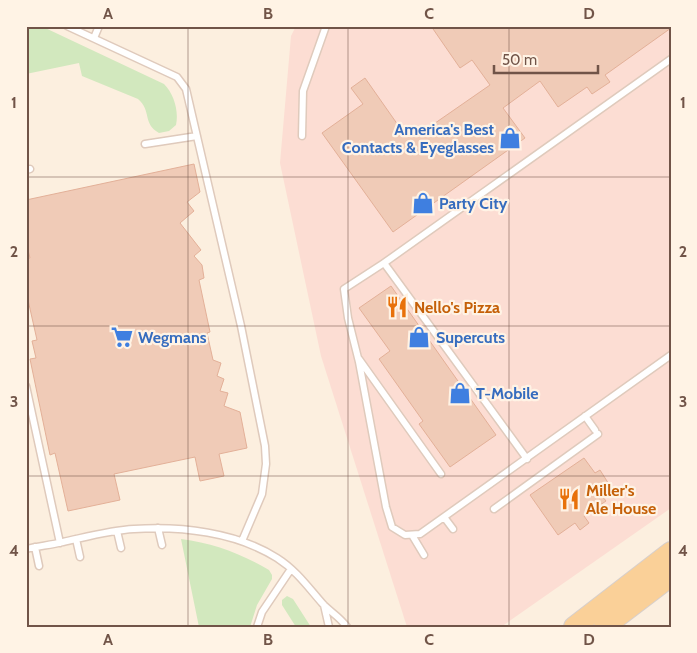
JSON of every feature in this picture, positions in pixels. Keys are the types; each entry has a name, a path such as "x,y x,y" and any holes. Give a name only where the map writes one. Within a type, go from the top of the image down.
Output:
{"main road":[{"path":"574,627 671,552"},
{"path":"604,627 671,576"}],"lane":[{"path":"67,26 177,77 186,89 241,326 265,446 266,464 262,494 242,541"},
{"path":"94,38 99,26"},
{"path":"302,136 303,91 326,26"},
{"path":"671,59 344,289 348,318 386,507 392,527 404,536 420,534 671,355"},
{"path":"145,144 197,136"},
{"path":"384,262 527,459"},
{"path":"357,356 440,474"},
{"path":"26,386 60,543"},
{"path":"494,509 596,432 585,416"},
{"path":"444,517 453,529"},
{"path":"158,528 162,545"},
{"path":"26,549 117,531 158,528 209,533 242,541 276,558 302,578 324,605 340,618 347,627"},
{"path":"117,531 121,548"},
{"path":"412,534 424,555"},
{"path":"76,539 80,557"},
{"path":"35,547 39,566"},
{"path":"257,627 262,612 291,569"},
{"path":"324,605 329,627"}],"shaded area":[{"path":"296,26 671,26 671,508 501,627 407,627 321,356 280,163 291,36"}],"green space":[{"path":"26,26 41,26 164,84 171,93 175,103 176,125 169,131 159,133 151,125 145,108 138,99 82,76 79,63 26,74"},
{"path":"181,539 227,550 269,570 272,579 257,605 250,627 199,627"},
{"path":"287,596 293,599 311,627 296,627 282,605 282,600"}],"building":[{"path":"431,26 671,26 671,28 605,75 610,82 592,94 587,87 558,107 540,81 503,108 525,138 393,232 322,133 363,104 351,88 365,78 405,135 411,131 415,137 490,85 472,60 460,68"},
{"name":"Wegmans","path":"194,164 200,192 187,202 194,211 180,223 201,250 194,256 202,265 204,278 199,280 210,332 207,333 213,360 221,363 217,376 224,379 220,391 228,393 224,406 240,412 247,448 219,454 224,476 200,481 195,457 114,474 120,500 68,511 55,453 50,455 30,359 36,358 32,341 37,340 26,291 26,258 30,258 26,242 26,200"},
{"path":"391,286 496,435 450,467 419,424 423,421 379,359 390,351 359,308"},
{"name":"Miller's Ale House","path":"584,458 595,473 600,470 612,489 602,496 606,501 584,516 589,523 580,530 575,523 558,535 530,495"}],"place":[{"name":"America's Best Contacts & Eyeglasses","path":"510,138"},
{"name":"Party City","path":"423,203"},
{"name":"Nello's Pizza","path":"397,307"},
{"name":"Wegmans","path":"122,337"},
{"name":"Supercuts","path":"419,337"},
{"name":"T-Mobile","path":"460,393"},
{"name":"Miller's Ale House","path":"569,499"}]}
